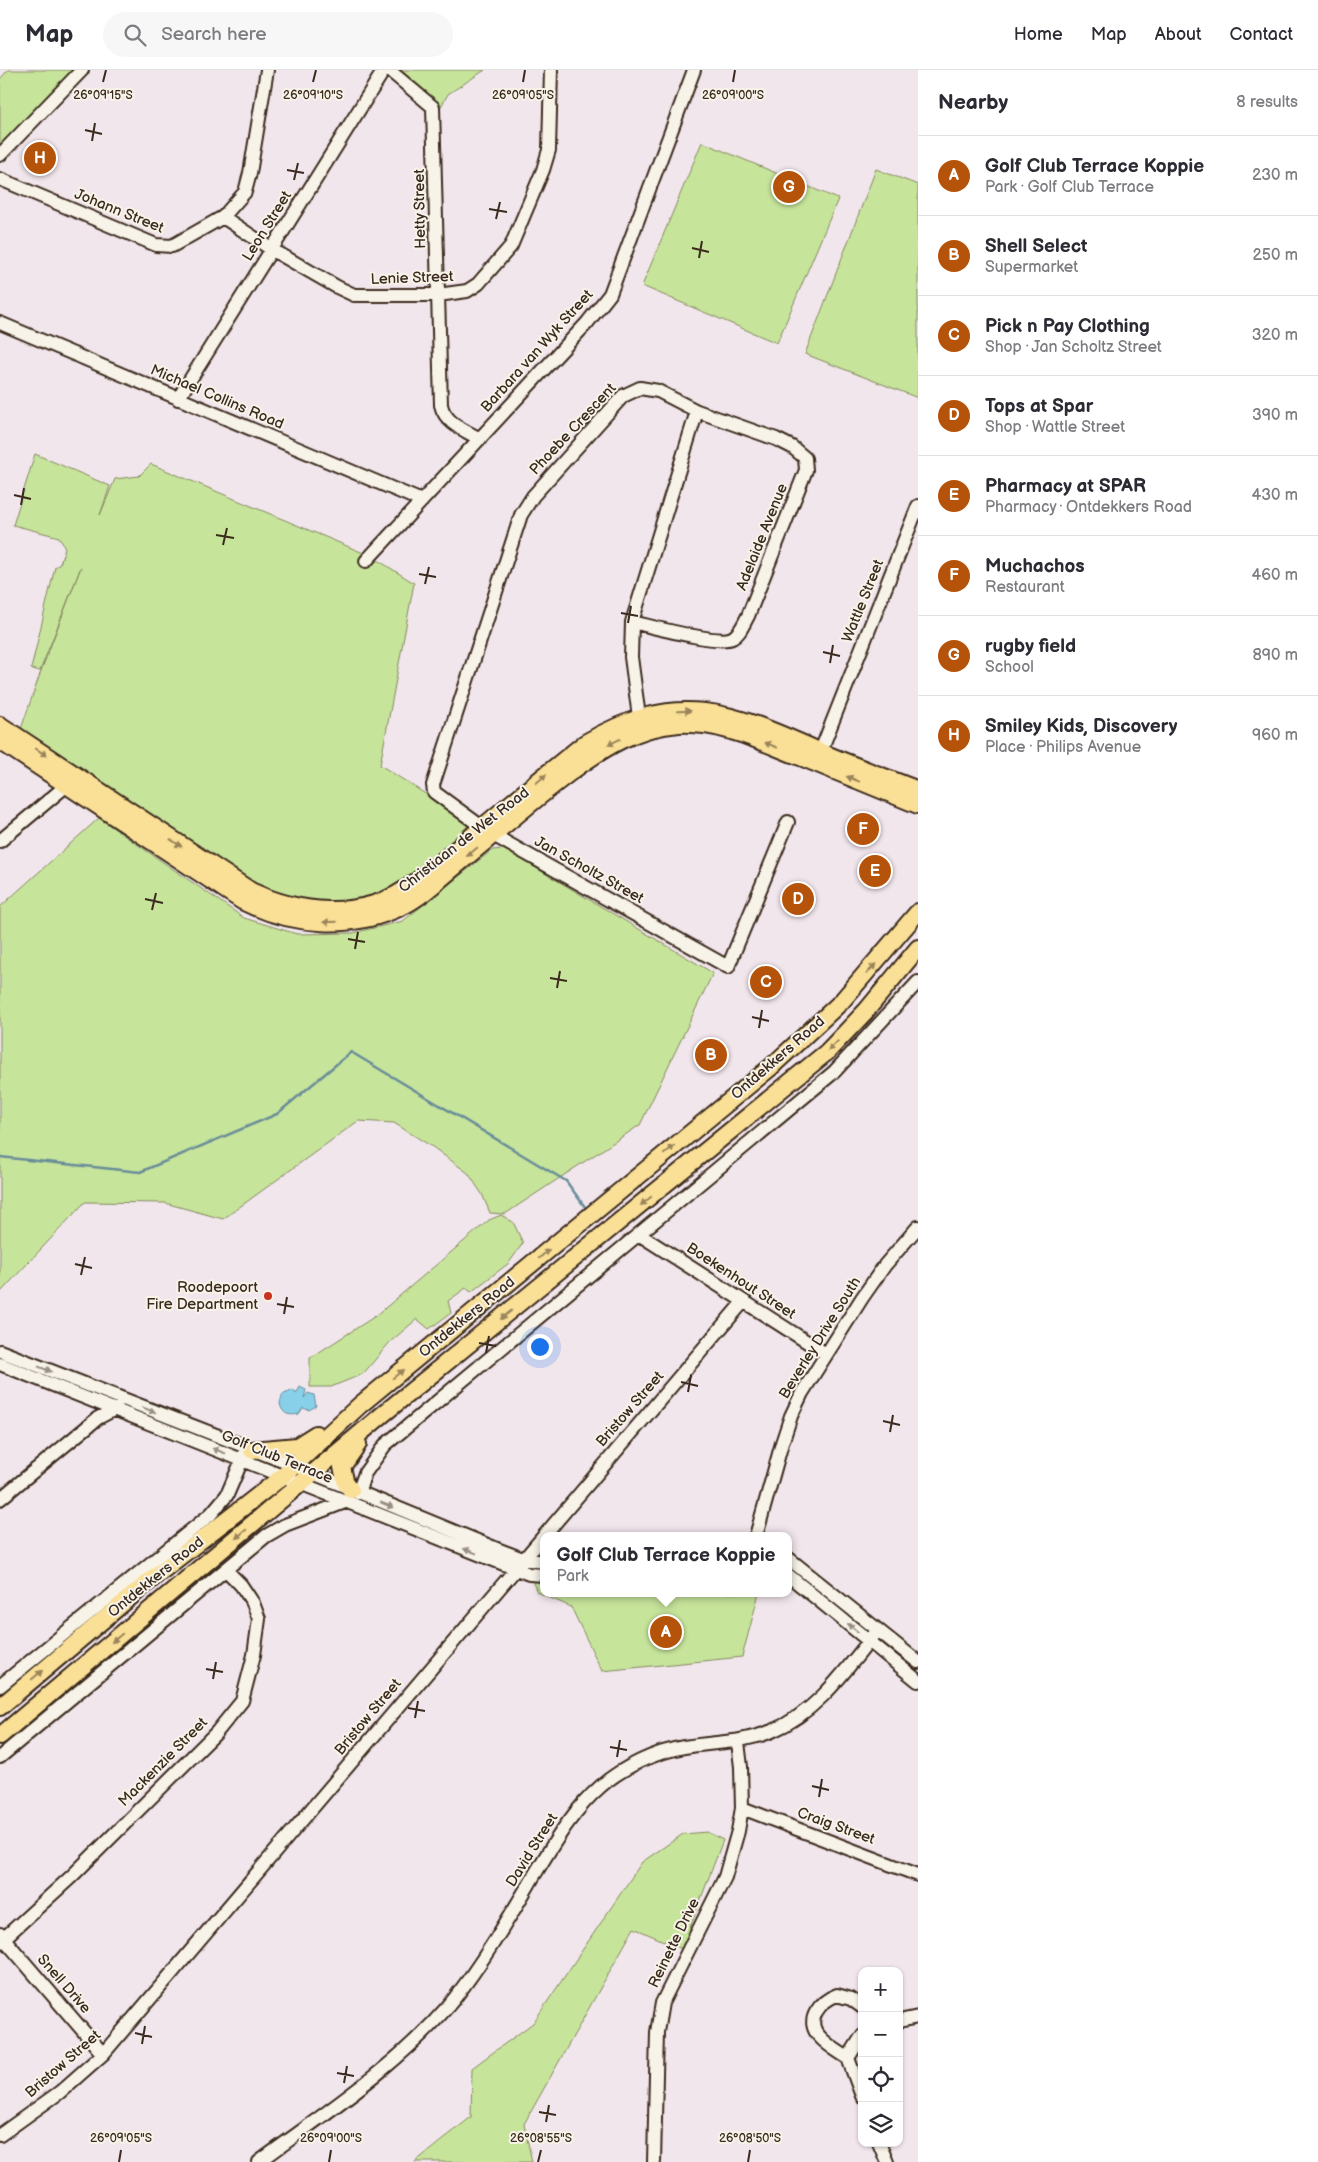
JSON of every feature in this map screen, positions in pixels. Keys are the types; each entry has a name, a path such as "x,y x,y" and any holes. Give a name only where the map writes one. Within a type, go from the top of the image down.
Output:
{"main road":[{"name":"Christiaan de Wet Road","path":"0,726 72,780 242,901 285,918 310,922 336,922 365,918 404,905 431,886 585,743 608,730 639,717 674,711 715,712 757,723 818,757 918,805"},
{"name":"Christiaan de Wet Road","path":"489,831 606,746 627,736 649,729 677,724 723,727 918,790"},
{"name":"Christiaan de Wet Road","path":"0,741 72,780"},
{"path":"900,935 918,900"},
{"name":"Ontdekkers Road","path":"0,1706 154,1577 288,1470 360,1405 771,1067 841,1002 918,912"},
{"name":"Ontdekkers Road","path":"0,1736 382,1415 827,1052 866,1011 918,948"},
{"path":"866,1011 894,986 918,958"},
{"path":"247,1453 297,1446 360,1405"},
{"path":"351,1495 342,1472 344,1463 382,1415"}],"street":[{"path":"0,155 82,70"},
{"name":"Johann Street","path":"0,178 160,246 172,246 223,217 239,201 248,183 267,70"},
{"name":"Leon Street","path":"178,399 384,70"},
{"name":"Hetty Street","path":"389,70 433,106 442,411 449,420 480,439"},
{"name":"Lenie Street","path":"223,217 272,249 354,295 438,295 461,293 478,284 503,258 518,234 547,156 551,70"},
{"name":"Barbara van Wyk Street","path":"366,561 587,323 610,294 694,70"},
{"name":"Michael Collins Road","path":"0,323 422,501"},
{"name":"Phoebe Crescent","path":"439,796 434,792 433,785 517,525 526,506 611,409 630,391 640,388 654,390 697,411"},
{"path":"639,717 631,657 632,622 697,411"},
{"name":"Adelaide Avenue","path":"632,622 712,639 731,639 737,634 748,616 806,470 805,458 792,447 776,439 697,411"},
{"name":"Wattle Street","path":"818,757 918,506"},
{"path":"0,841 72,780"},
{"name":"Jan Scholtz Street","path":"439,796 489,831 728,967 788,822"},
{"path":"0,1757 272,1532 351,1495 385,1446 834,1072 918,982"},
{"name":"Beverley Drive South","path":"757,1532 791,1416 826,1354 876,1278 918,1227"},
{"name":"Boekenhout Street","path":"640,1235 826,1354"},
{"name":"Bristow Street","path":"546,1532 743,1302"},
{"name":"Golf Club Terrace","path":"0,1351 124,1400 306,1479 351,1495 519,1564 529,1574 540,1575"},
{"name":"Golf Club Terrace","path":"0,1364 107,1411 247,1453"},
{"path":"107,1411 111,1395"},
{"path":"0,1499 107,1411 124,1400"},
{"name":"Ontdekkers Road","path":"0,1686 212,1514 227,1495 247,1453"},
{"name":"Bristow Street","path":"0,2135 60,2092 104,2054 540,1539"},
{"path":"792,1561 918,1662"},
{"name":"Golf Club Terrace","path":"519,1564 540,1562"},
{"name":"Mackenzie Street","path":"1,1938 72,1876 216,1733 242,1700 254,1656 258,1619 253,1603 241,1585 226,1570"},
{"path":"792,1578 918,1680"},
{"name":"David Street","path":"259,2162 404,2052 441,2013 454,1998 504,1925 566,1825 580,1806 602,1785 639,1762 663,1752 685,1747 738,1742 771,1732 798,1718 826,1693 878,1630"},
{"name":"Reinette Drive","path":"654,2162 657,2032 662,2003 725,1877 738,1831 742,1808 738,1742"},
{"name":"Craig Street","path":"742,1808 918,1875"},
{"name":"Snell Drive","path":"1,1938 104,2054"},
{"path":"858,2005 851,1999 837,1995 821,2004 815,2015 815,2027 819,2036 848,2058 858,2085"},
{"path":"903,2020 918,2017"},
{"path":"848,2058 858,2042"},
{"path":"881,2147 887,2162"}],"green space":[{"path":"8,70 73,70 0,146 0,79"},
{"path":"392,70 485,70 448,94 439,110"},
{"path":"702,142 838,199 777,343 642,286"},
{"path":"876,169 918,185 918,398 805,354"},
{"path":"35,454 110,486 100,515 115,479 139,476 151,464 373,557 414,583 380,765 471,823 420,869 377,896 361,902 331,907 301,904 272,896 244,883 217,867 21,729 81,567 40,671 31,669 55,567 60,564 65,548 59,537 13,525"},
{"path":"99,818 244,918 297,934 353,933 403,921 492,850 504,849 713,973 640,1125 505,1214 490,1213 482,1194 468,1173 434,1148 394,1123 358,1121 223,1219 165,1203 85,1202 0,1293 0,907"},
{"path":"501,1215 513,1222 523,1243 509,1263 471,1292 466,1288 448,1301 451,1313 429,1329 417,1319 390,1342 363,1374 331,1387 310,1387 310,1358 377,1315 489,1220"},
{"path":"529,1574 540,1575 540,1593 537,1592"},
{"path":"548,1597 758,1597 742,1657 602,1671 571,1607"},
{"path":"707,1832 723,1840 682,1949 634,1928 524,2124 532,2162 415,2162 471,2117 472,2068 533,2023 642,1862 683,1834"}],"water":[{"path":"300,1387 306,1390 304,1398 308,1393 314,1395 316,1406 309,1410 303,1408 299,1414 287,1414 280,1404 282,1395 293,1390 296,1394"}],"waterway":[{"path":"0,1157 140,1172 277,1114 351,1052 566,1181 585,1207"}],"place":[{"name":"Smiley Kids, Discovery","path":"40,158"},
{"name":"rugby field","path":"789,187"},
{"name":"Muchachos","path":"863,829"},
{"name":"Pharmacy at SPAR","path":"875,871"},
{"name":"Tops at Spar","path":"798,899"},
{"name":"Pick n Pay Clothing","path":"766,982"},
{"name":"Shell Select","path":"711,1055"},
{"name":"Roodepoort Fire Department","path":"268,1296"},
{"name":"Golf Club Terrace Koppie","path":"666,1632"}]}
